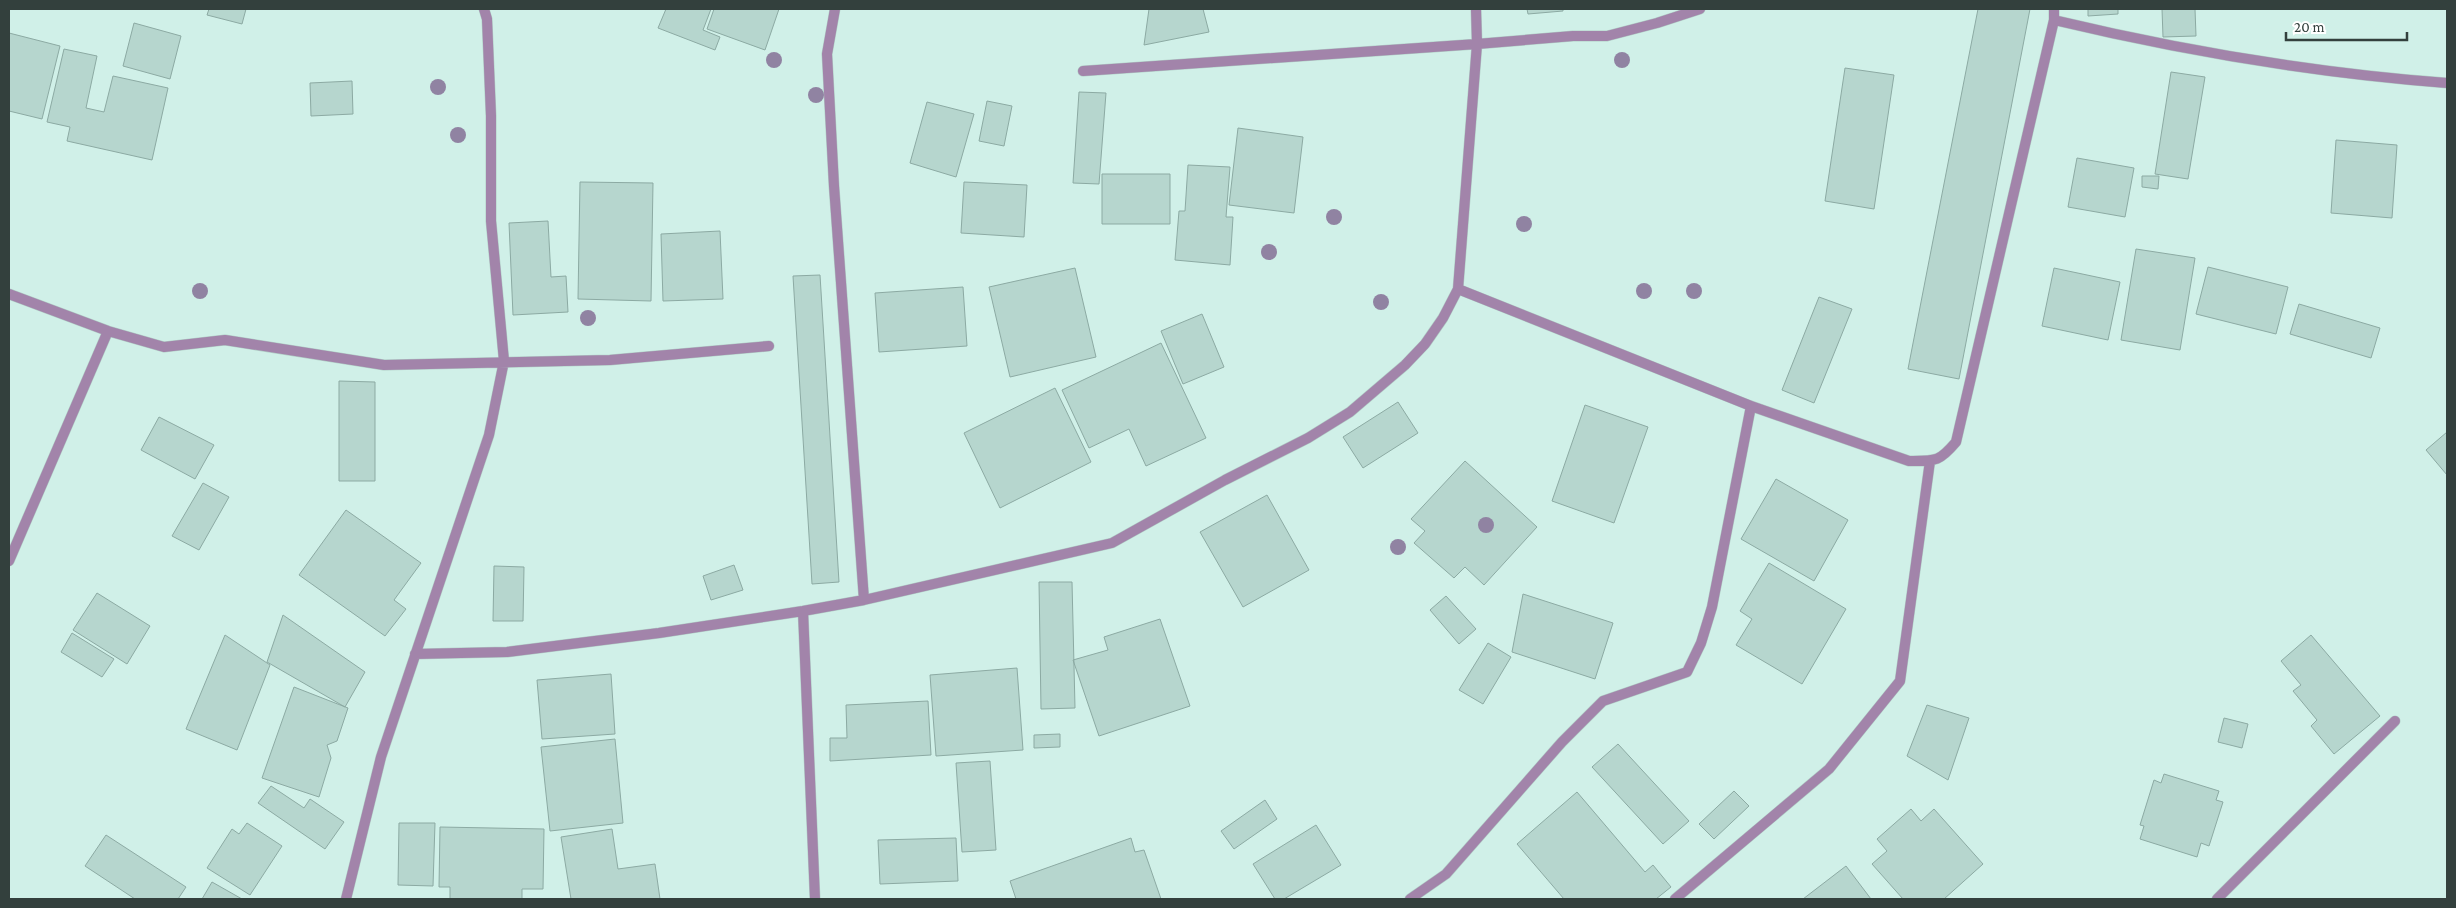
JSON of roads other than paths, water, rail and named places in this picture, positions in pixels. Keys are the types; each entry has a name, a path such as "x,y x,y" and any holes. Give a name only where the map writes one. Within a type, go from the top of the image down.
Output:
{"street":[{"path":"346,899 381,757 489,436 504,361 491,221 491,116 487,19 484,9"},
{"path":"835,9 827,54 834,186 864,600"},
{"path":"415,654 506,652 659,633 803,610 864,600 1112,542 1156,520 1225,480 1308,438 1350,412 1405,365 1425,344 1443,318 1458,289 1477,44 1476,9"},
{"path":"1083,71 1573,36 1607,36 1700,9"},
{"path":"1458,289 1752,406 1909,461 1930,461 1943,457 1956,442 2054,20 2054,9"},
{"path":"2054,20 2279,66 2376,78 2447,83"},
{"path":"9,294 108,331 164,347 225,340 384,366 504,361 610,360 769,346"},
{"path":"9,561 108,331"},
{"path":"1410,899 1446,874 1562,742 1603,701 1686,672 1701,643 1712,607 1752,406"},
{"path":"1675,899 1829,769 1900,680 1930,461"},
{"path":"803,610 816,899"},
{"path":"2217,899 2395,721"}]}
